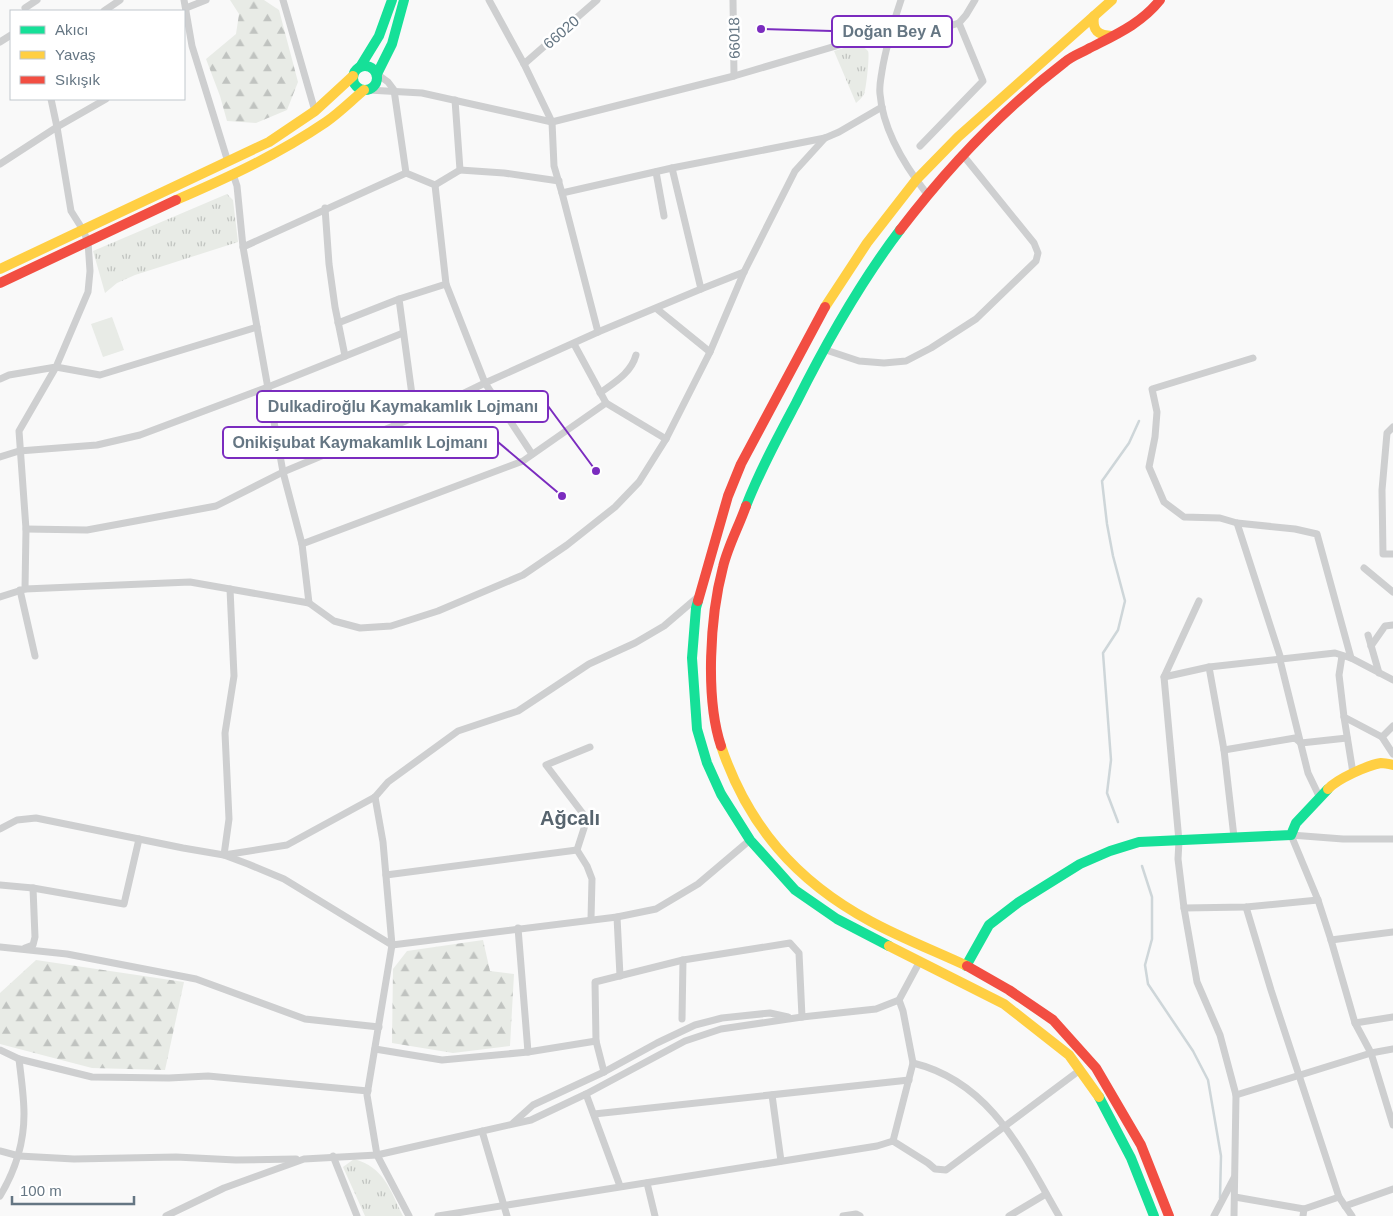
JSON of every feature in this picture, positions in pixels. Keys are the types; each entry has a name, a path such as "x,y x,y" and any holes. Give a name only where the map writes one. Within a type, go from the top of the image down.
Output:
{"main road":[{"path":"0,269 269,142 316,111 360,67 379,36 392,0"},
{"path":"0,283 233,174 284,148 327,121 366,90 375,86 377,74 392,44 404,0"},
{"path":"1112,0 958,137 916,180 867,243 826,305 742,464 728,496 696,608 692,658 697,728 707,763 722,794 750,840 795,890 837,919 1004,1004 1069,1055 1102,1100 1131,1158 1154,1216"},
{"path":"1160,0 1152,10 1133,26 1067,60 1007,110 962,154 927,194 877,260 823,349 758,476 723,566 714,618 711,690 717,734 730,773 751,814 777,849 818,888 870,921 966,966 1009,990 1053,1020 1096,1068 1141,1145 1169,1216"},
{"path":"1094,16 1093,23 1097,32 1100,35 1113,36"},
{"path":"360,67 368,67 377,74"},
{"path":"353,76 357,87 366,90"},
{"path":"966,966 989,925 1019,902 1080,864 1110,851 1138,842 1291,835 1296,824 1332,786 1352,773 1382,763 1393,766"}],"street":[{"path":"22,0 26,10 37,0"},
{"path":"105,10 120,0"},
{"path":"184,0 192,46 228,162"},
{"path":"186,8 206,0"},
{"path":"283,0 316,111"},
{"path":"489,0 524,64 552,122 554,166 598,332"},
{"name":"66020","path":"524,64 597,0"},
{"name":"66018","path":"733,0 734,76"},
{"path":"901,0 886,46 880,92 882,107 891,135 916,180 927,194"},
{"path":"886,46 959,23 975,0"},
{"path":"920,146 983,81 959,23"},
{"path":"366,90 422,93 552,122 734,76 890,30"},
{"path":"185,50 192,46"},
{"path":"377,74 388,82 394,90 406,173"},
{"path":"35,656 23,590 26,529 19,431 56,367 88,292 90,271 88,242 71,211 51,100"},
{"path":"0,164 101,100"},
{"path":"455,100 460,170"},
{"path":"562,193 672,168 825,138 882,107"},
{"path":"0,597 23,590 190,582 309,603 334,621 360,628 391,626 438,611 523,574 567,545 615,507 639,482 666,439 710,352 744,272 795,171 825,138"},
{"path":"823,349 859,361 884,363 906,361 931,348 976,319 1036,261 1038,253 1034,243 962,154"},
{"path":"672,168 701,289"},
{"path":"436,185 460,170 504,173 559,181"},
{"path":"656,172 664,216"},
{"path":"243,247 325,208 406,173 436,185"},
{"path":"233,174 237,186 243,247 283,472 302,544 309,603"},
{"path":"436,185 446,284 485,383 532,454"},
{"path":"325,208 329,264 345,356"},
{"path":"26,529 87,530 216,506 283,472 415,417 598,332 744,272"},
{"path":"338,323 399,299 446,284"},
{"path":"399,299 415,417"},
{"path":"657,309 710,352"},
{"path":"0,379 9,375 56,367 100,375 257,327"},
{"path":"0,457 19,452 97,444 140,435 268,387 403,333"},
{"path":"574,344 606,404 666,439"},
{"path":"600,393 627,373 636,355"},
{"path":"1253,358 1152,388 1157,412 1156,437 1149,467 1164,502 1184,517 1220,518 1317,534 1351,658"},
{"path":"302,544 523,461 606,404"},
{"path":"1393,427 1387,433 1382,490 1383,554 1393,554"},
{"path":"1237,522 1280,659 1308,773 1320,798"},
{"path":"1364,568 1393,592"},
{"path":"224,855 229,819 225,733 234,676 230,589"},
{"path":"224,855 287,845 375,797 388,782 458,731 518,711 589,664 635,643 664,626 700,596"},
{"path":"1199,601 1164,678 1179,841 1178,859 1184,908 1198,982 1220,1035 1236,1095 1234,1216"},
{"path":"1371,646 1385,626 1393,625"},
{"path":"1368,635 1379,673"},
{"path":"1164,678 1209,668 1335,653 1351,658 1393,680"},
{"path":"1342,656 1339,675 1352,773"},
{"path":"1209,668 1224,750 1234,837"},
{"path":"1344,717 1382,737 1393,754"},
{"path":"1382,737 1393,726"},
{"path":"1224,750 1295,738 1301,743 1347,738"},
{"path":"590,747 546,765 587,819 577,850 587,866 592,879 591,919"},
{"path":"375,797 383,842 392,945 367,1095 377,1155 409,1216"},
{"path":"0,829 17,820 36,818 224,855 284,879 392,945 616,917 656,909 698,884 750,840"},
{"path":"1392,1121 1371,1053 1355,1023 1318,900 1291,835 1343,839 1393,839"},
{"path":"0,885 33,888 124,904 139,839"},
{"path":"386,875 577,850"},
{"path":"24,948 33,945 35,937 33,888"},
{"path":"1184,908 1246,907 1318,900"},
{"path":"1246,907 1271,990 1339,1197 1352,1216"},
{"path":"616,917 620,976"},
{"path":"518,928 528,1052"},
{"path":"1331,940 1393,932"},
{"path":"604,1072 596,1041 595,982 683,960 790,943 799,954 802,1016"},
{"path":"0,947 67,954 196,979 305,1019 378,1027"},
{"path":"682,1019 683,960"},
{"path":"0,1151 19,1156 74,1159 176,1157 236,1160 377,1155 532,1120 586,1094 685,1041 721,1029 802,1016 876,1009 900,1000 920,961"},
{"path":"893,1141 912,1063 900,1000"},
{"path":"513,1123 533,1105 695,1026 722,1018 770,1013 790,1018"},
{"path":"1355,1023 1393,1017"},
{"path":"375,1049 442,1060 528,1052 596,1041"},
{"path":"1236,1095 1371,1053 1393,1049"},
{"path":"0,1050 19,1059 92,1077 169,1078 208,1076 368,1091"},
{"path":"0,1196 19,1156 24,1114 19,1059"},
{"path":"912,1063 927,1067 966,1087 985,1103 1022,1150 1059,1216"},
{"path":"438,1216 877,1146 893,1141 935,1169 946,1170 1080,1070"},
{"path":"594,1114 908,1080"},
{"path":"586,1094 620,1186"},
{"path":"772,1095 781,1161"},
{"path":"482,1131 506,1216"},
{"path":"333,1156 358,1216"},
{"path":"167,1216 224,1188 304,1159"},
{"path":"1214,1216 1235,1175"},
{"path":"647,1183 656,1216"},
{"path":"1345,1206 1393,1189"},
{"path":"1008,1216 1046,1194"},
{"path":"1235,1197 1303,1213 1339,1197"},
{"path":"843,1216 856,1214 860,1216"}],"green space":[{"path":"230,0 264,0 279,10 298,82 287,110 256,123 227,121 206,59 236,34 239,14"},
{"path":"854,45 868,51 865,91 856,103 834,51"},
{"path":"227,194 233,200 238,242 135,275 117,283 105,293 93,251"},
{"path":"112,317 124,350 103,357 91,324"},
{"path":"483,940 490,971 514,974 510,1046 453,1053 392,1043 393,969 407,951"},
{"path":"36,960 184,982 165,1070 92,1068 0,1044 0,993"},
{"path":"354,1159 364,1163 379,1174 390,1189 403,1216 365,1216 343,1167"}],"waterway":[{"path":"1118,822 1107,793 1111,760 1103,653 1118,630 1125,601 1113,556 1102,481 1129,443 1139,421"},
{"path":"1142,866 1152,897 1152,939 1145,965 1148,984 1193,1051 1208,1080 1221,1156 1220,1198"}],"traffic: fast":[{"path":"360,67 379,36 392,0"},
{"path":"377,74 392,44 404,0"},
{"path":"365,66 370,67 376,73 377,78 376,83 370,89 365,90 360,89 354,83 353,78 354,73 360,67 365,66"},
{"path":"746,506 757,480 831,336 871,271 900,230"},
{"path":"698,601 692,658 697,729 707,763 721,794 750,840 795,890 837,919 889,946"},
{"path":"966,966 989,925 1019,902 1080,864 1110,851 1139,842 1291,835 1296,823 1328,789"},
{"path":"1099,1097 1131,1158 1154,1216"}],"traffic: slow":[{"path":"825,307 867,243 916,180 958,137 1112,0"},
{"path":"1094,16 1095,29 1103,35 1112,36"},
{"path":"0,269 269,142 315,111 353,76"},
{"path":"176,200 290,145 331,118 364,90"},
{"path":"721,746 732,775 760,826 797,869 819,888 870,921 967,966"},
{"path":"1328,789 1345,777 1369,766 1381,763 1393,765"},
{"path":"889,946 1004,1004 1069,1055 1099,1097"}],"traffic: jam":[{"path":"900,230 937,184 977,140 1019,100 1068,60 1108,39 1145,16 1160,0"},
{"path":"0,283 176,200"},
{"path":"698,601 728,496 741,464 825,307"},
{"path":"721,746 716,727 711,681 712,633 723,567 746,506"},
{"path":"967,966 1009,990 1053,1020 1096,1068 1141,1145 1169,1216"}],"place":[{"name":"Doğan Bey A","path":"761,29"},
{"name":"Dulkadiroğlu Kaymakamlık Lojmanı","path":"596,471"},
{"name":"Onikişubat Kaymakamlık Lojmanı","path":"562,496"}],"district":[{"name":"Ağcalı","path":"570,818"}]}
